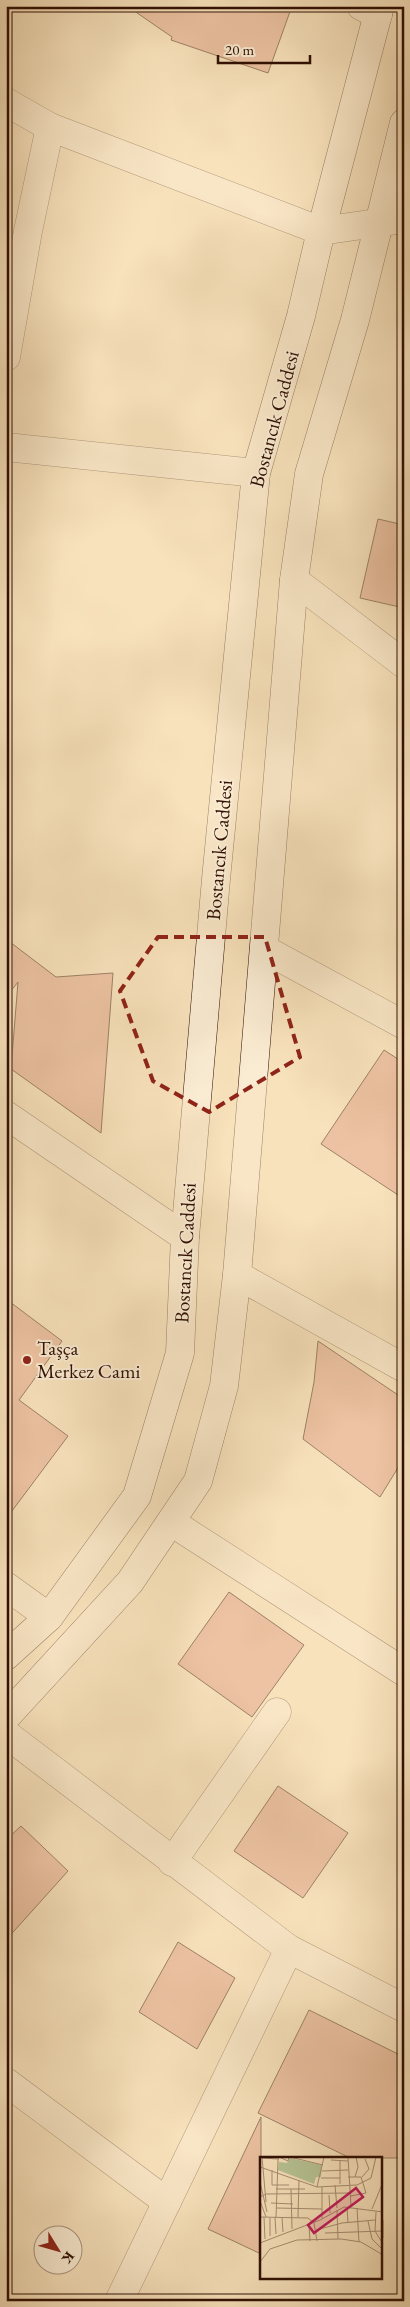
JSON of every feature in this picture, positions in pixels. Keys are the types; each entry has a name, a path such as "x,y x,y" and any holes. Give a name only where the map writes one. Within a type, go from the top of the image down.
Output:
{"main road":[{"name":"Bostancık Caddesi","path":"6,1656 49,1617 137,1496 180,1353 184,1237 216,879 256,473 302,316 373,9"},
{"path":"6,102 50,128 321,231 392,221"},
{"path":"6,1717 130,1582 171,1522 198,1481 224,1386 237,1275 294,580 309,474 356,320 392,221 404,122"},
{"path":"6,356 28,231 50,128"},
{"path":"6,447 256,473"},
{"path":"294,580 404,664"},
{"path":"264,949 404,1025"},
{"path":"7,1118 184,1237"},
{"path":"237,1275 404,1368"},
{"path":"171,1522 404,1672"},
{"path":"6,1586 49,1617"},
{"path":"172,1862 277,1712"},
{"path":"6,1734 172,1862 289,1949 401,2002"},
{"path":"119,2301 289,1949"},
{"path":"6,2082 167,2202"}],"highlighted area":[{"path":"158,937 265,937 300,1057 209,1112 153,1081 120,991"}],"building":[{"path":"127,6 292,6 268,73 171,40 172,37"},
{"path":"378,519 404,525 404,608 360,598"},
{"path":"6,939 56,977 113,973 101,1133 11,1069 18,982 6,997"},
{"path":"384,1050 404,1063 404,1199 321,1144"},
{"path":"6,1299 62,1341 19,1400 68,1436 6,1519"},
{"path":"318,1341 404,1399 404,1458 380,1497 303,1439 314,1382"},
{"path":"229,1592 304,1645 252,1717 178,1664"},
{"path":"278,1786 348,1833 303,1898 234,1851"},
{"path":"21,1826 68,1871 6,1940 6,1840"},
{"path":"178,1942 235,1978 197,2049 139,2012"},
{"path":"309,2010 404,2057 404,2158 348,2157 258,2113"},
{"path":"261,2117 260,2254 208,2229"}],"place":[{"name":"Taşça Merkez Cami","path":"27,1360"}]}
